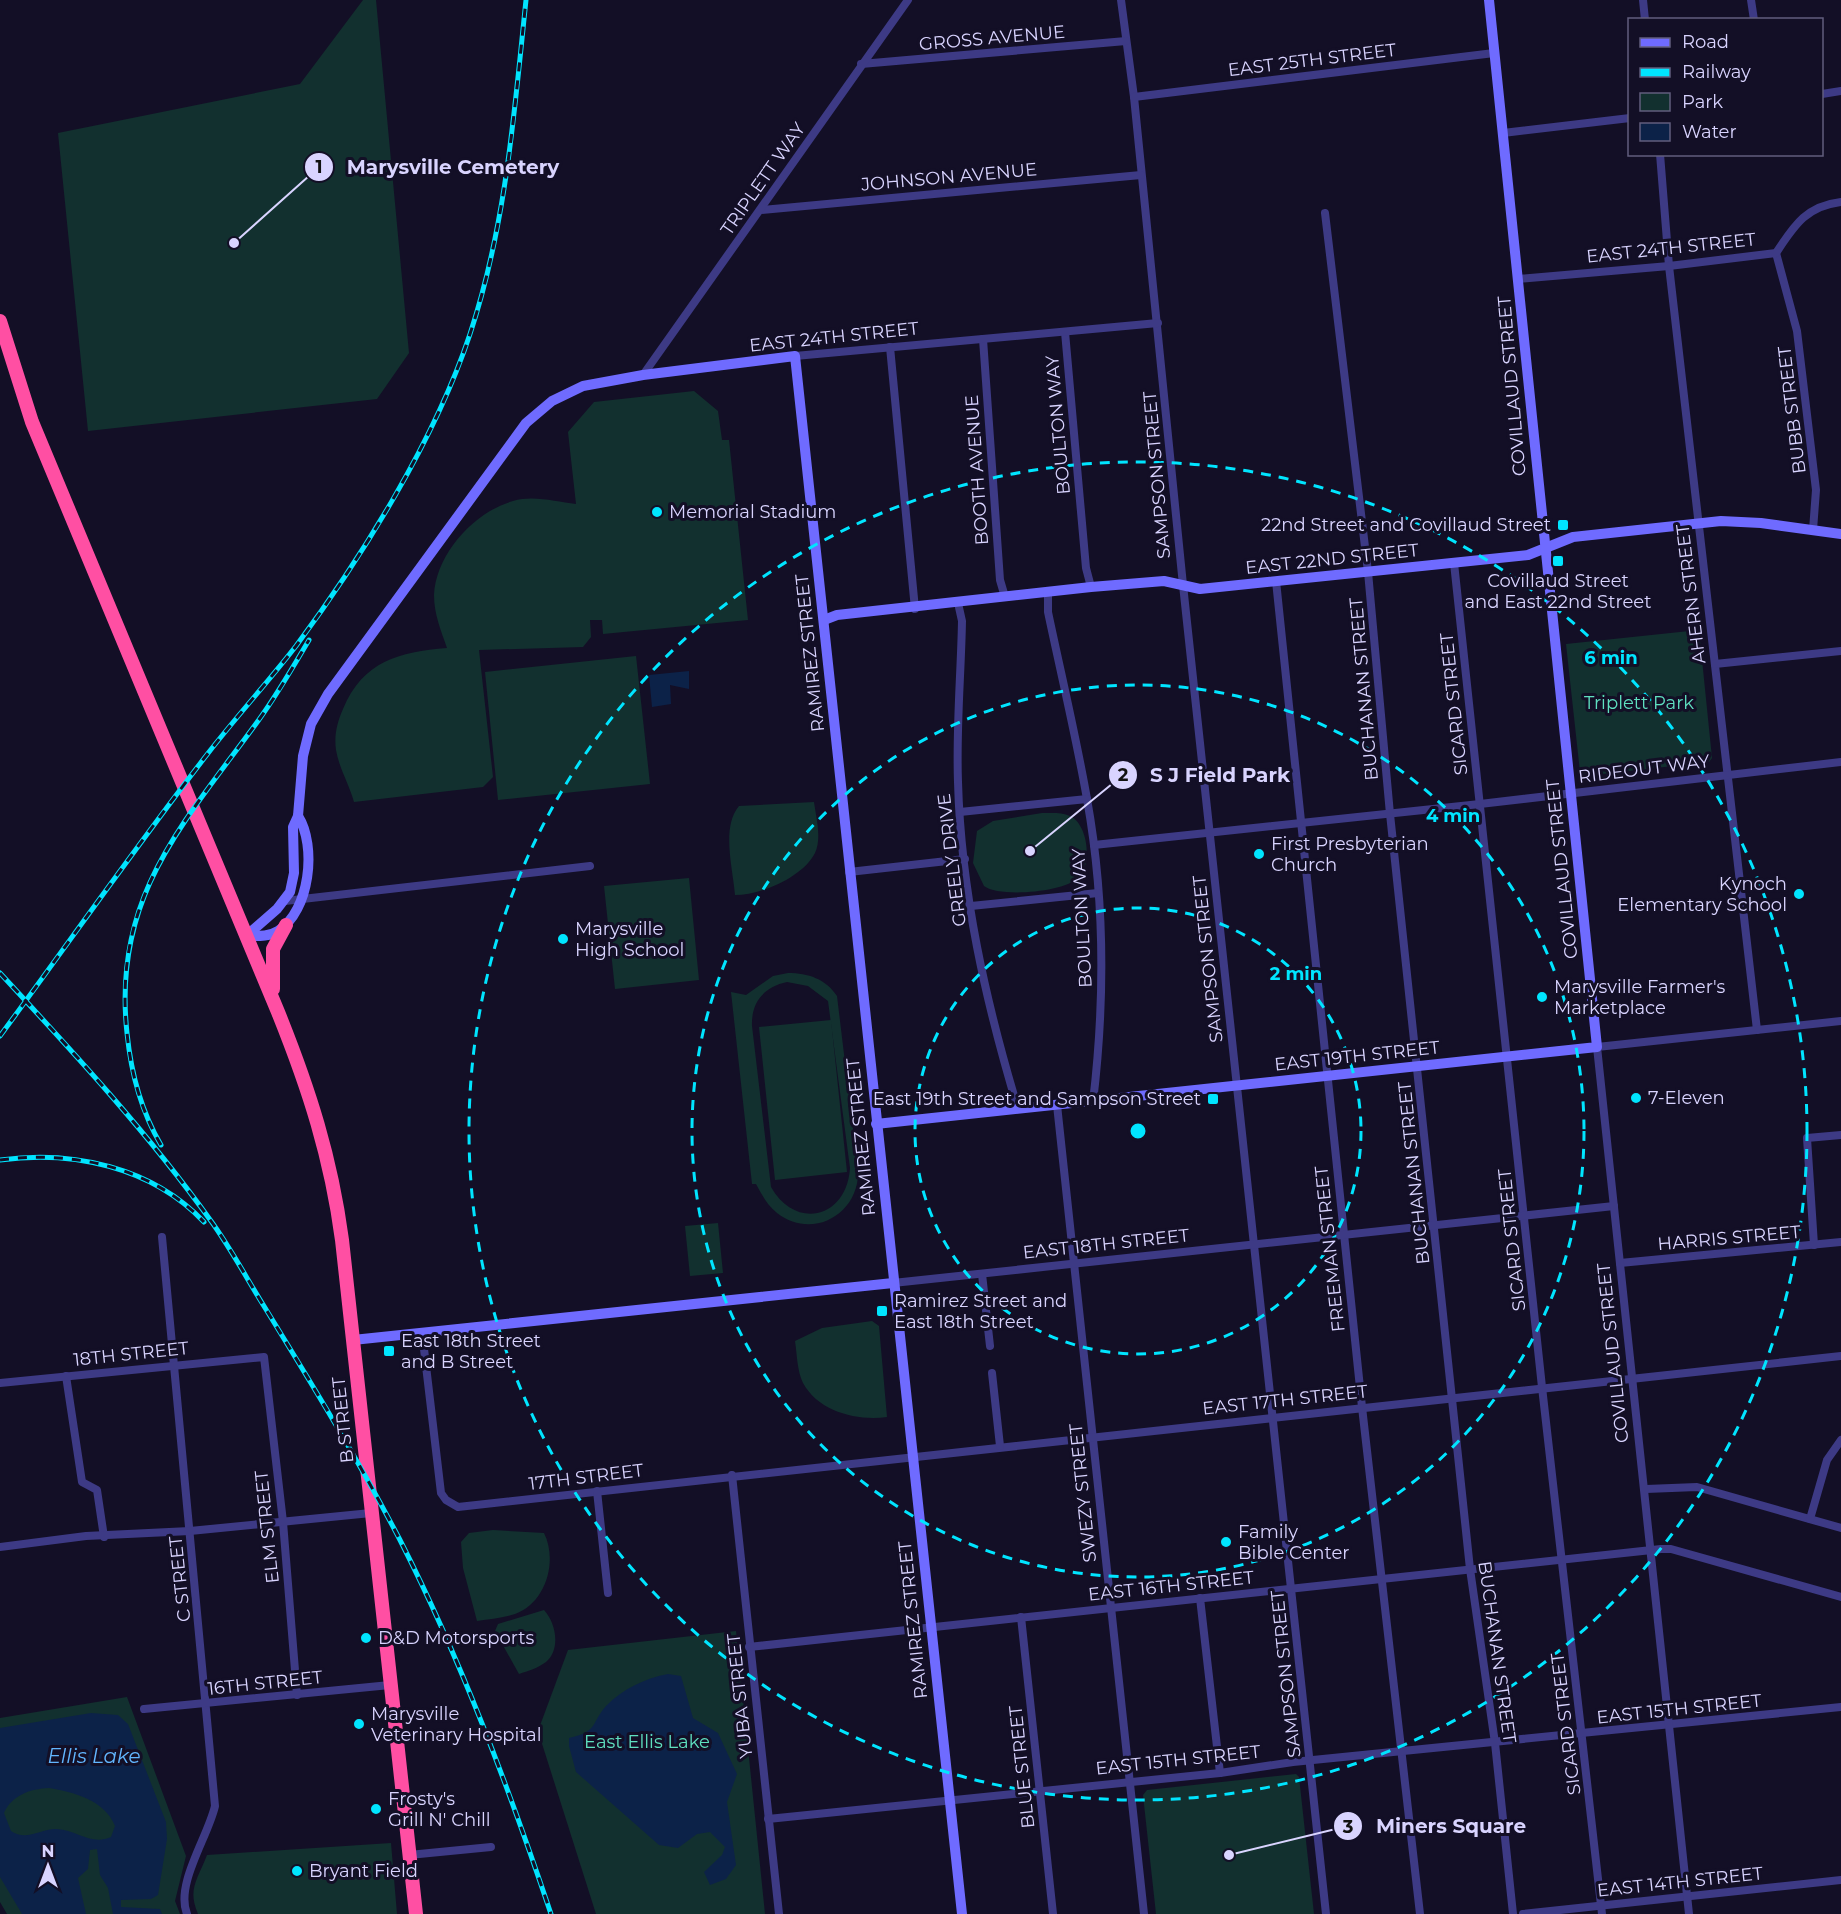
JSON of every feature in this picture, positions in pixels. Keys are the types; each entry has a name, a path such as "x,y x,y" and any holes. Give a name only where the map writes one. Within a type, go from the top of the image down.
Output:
{"highway":[{"name":"B STREET","path":"0,321 32,422 273,1000 311,1096 328,1158 338,1215 353,1340 416,1914"},
{"path":"273,1000 273,949 286,925"}],"street":[{"name":"TRIPLETT WAY","path":"643,375 908,0"},
{"name":"SAMPSON STREET","path":"1121,0 1134,97 1183,585 1326,1914"},
{"name":"COVILLAUD STREET","path":"1488,0 1544,550 1632,1378 1646,1489 1667,1724 1689,1914"},
{"path":"1643,0 1645,18"},
{"path":"1751,0 1754,18"},
{"name":"GROSS AVENUE","path":"861,64 1126,41"},
{"name":"EAST 25TH STREET","path":"1134,97 1494,53"},
{"path":"1823,94 1841,91"},
{"path":"1503,133 1628,117"},
{"name":"AHERN STREET","path":"1660,156 1698,523 1757,1030"},
{"name":"JOHNSON AVENUE","path":"761,210 1141,175"},
{"name":"EAST 24TH STREET","path":"1518,279 1670,267 1776,253 1798,220 1826,204 1841,202"},
{"name":"BUCHANAN STREET","path":"1325,213 1368,572 1390,814 1470,1569 1495,1743 1513,1914"},
{"name":"BUBB STREET","path":"1776,253 1797,331 1816,490 1813,530"},
{"name":"EAST 24TH STREET","path":"298,816 299,784 306,741 311,724 328,694 526,423 552,401 583,386 643,375 795,356 1158,323"},
{"name":"BOULTON WAY","path":"1065,332 1086,568 1091,587"},
{"name":"BOOTH AVENUE","path":"983,339 1000,580 1005,597"},
{"path":"890,347 915,609"},
{"name":"RAMIREZ STREET","path":"795,356 962,1914"},
{"name":"EAST 22ND STREET","path":"824,620 837,615 915,609 1091,587 1164,581 1200,589 1528,555 1544,550 1562,539 1698,523 1745,521 1841,534"},
{"name":"SICARD STREET","path":"1454,563 1542,1387 1602,1910"},
{"name":"FREEMAN STREET","path":"1276,581 1362,1407 1420,1914"},
{"name":"BOULTON WAY","path":"1048,592 1048,612 1087,799 1094,845 1102,991 1093,1102"},
{"name":"GREELY DRIVE","path":"958,603 962,621 958,780 965,859 971,906 991,1014 1018,1109"},
{"path":"1715,664 1841,651"},
{"name":"RIDEOUT WAY","path":"1094,845 1390,814 1841,762"},
{"path":"960,812 1087,799"},
{"path":"246,936 285,900 293,882 293,827 298,816"},
{"path":"246,936 271,935 286,925 302,897 308,855 305,827 298,816"},
{"path":"849,872 965,859"},
{"path":"285,900 590,866"},
{"path":"971,906 1098,893"},
{"name":"EAST 19TH STREET","path":"876,1124 1841,1021"},
{"name":"SWEZY STREET","path":"1057,1105 1144,1914"},
{"path":"1814,1245 1807,1138 1841,1135"},
{"name":"EAST 18TH STREET","path":"422,1332 1614,1206"},
{"name":"C STREET","path":"162,1237 215,1806 210,1827 186,1882 184,1897 187,1914"},
{"name":"HARRIS STREET","path":"1620,1263 1841,1242"},
{"path":"982,1274 990,1346"},
{"path":"353,1340 422,1332"},
{"name":"17TH STREET","path":"422,1332 439,1483 446,1500 452,1505 465,1506 732,1475"},
{"name":"EAST 17TH STREET","path":"732,1475 1841,1356"},
{"name":"18TH STREET","path":"0,1383 264,1357"},
{"name":"ELM STREET","path":"264,1357 283,1522 297,1695"},
{"path":"992,1373 1000,1446"},
{"path":"66,1376 82,1482 97,1490 104,1537"},
{"path":"1810,1519 1827,1460 1841,1440"},
{"name":"YUBA STREET","path":"732,1475 779,1914"},
{"path":"1646,1489 1697,1487 1841,1528"},
{"path":"597,1491 608,1593"},
{"path":"0,1547 86,1536 104,1537 371,1513"},
{"name":"EAST 16TH STREET","path":"749,1647 1671,1549 1841,1597"},
{"path":"1200,1598 1220,1773"},
{"name":"BLUE STREET","path":"1021,1617 1053,1914"},
{"name":"16TH STREET","path":"144,1709 390,1685"},
{"name":"EAST 15TH STREET","path":"768,1820 1041,1789 1220,1773 1310,1760 1402,1753 1841,1707"},
{"path":"409,1855 491,1847"},
{"name":"EAST 14TH STREET","path":"1523,1914 1602,1910 1687,1896 1841,1880"}],"green space":[{"path":"363,0 376,0 409,353 377,399 88,431 58,133 300,84"},
{"path":"694,391 718,411 722,440 729,440 748,620 603,634 602,620 590,620 591,637 583,647 479,650 493,777 483,787 354,802 336,750 336,734 341,714 351,693 361,680 384,662 413,652 447,648 440,629 434,595 436,580 442,565 460,537 484,515 513,501 537,499 576,504 568,432 594,402"},
{"name":"Triplett Park","path":"1699,630 1712,758 1709,762 1584,776 1580,772 1566,644"},
{"path":"636,656 650,784 498,800 485,672"},
{"path":"814,802 818,841 815,853 809,862 791,877 769,888 735,895 729,837 730,825 739,806"},
{"path":"1042,813 1070,816 1081,827 1087,855 1083,872 1071,883 1032,892 1003,892 984,886 973,863 977,831 993,821"},
{"path":"689,878 699,980 615,989 604,886"},
{"path":"788,973 803,974 822,981 837,996 858,1170 857,1185 843,1210 819,1223 805,1224 791,1221 777,1213 756,1184 752,1184 731,992 746,995 773,976","holes":["787,982 808,986 828,1001 850,1168 847,1185 840,1198 830,1208 819,1213 806,1214 793,1210 781,1201 771,1187 752,1017 760,997 779,984"]},
{"path":"831,1020 847,1172 775,1180 759,1027"},
{"path":"718,1223 723,1273 690,1276 685,1226"},
{"path":"872,1321 879,1326 887,1417 851,1416 829,1408 810,1393 800,1373 795,1341 822,1328"},
{"path":"493,1530 544,1533 550,1556 549,1568 541,1591 526,1609 515,1614 477,1621 463,1568 461,1542 469,1533"},
{"path":"544,1610 554,1629 554,1650 546,1662 519,1674 495,1631 498,1624"},
{"name":"East Ellis Lake","path":"736,1631 765,1914 596,1914 538,1731 568,1650"},
{"name":"Ellis Lake","path":"127,1697 186,1856 175,1901 180,1914 7,1914 0,1902 0,1718"},
{"path":"1296,1774 1299,1777 1314,1914 1156,1914 1143,1795 1147,1790"},
{"name":"Bryant Field","path":"391,1843 397,1914 198,1914 194,1898 195,1884 207,1855"}],"water":[{"path":"689,671 689,689 670,685 671,704 652,707 649,675"},
{"path":"668,1674 681,1676 693,1718 718,1733 737,1774 727,1802 736,1865 726,1879 710,1885 704,1872 722,1855 725,1847 710,1832 697,1834 678,1848 659,1845 576,1772 569,1746 569,1738 589,1730 606,1706 619,1694 643,1681"},
{"name":"Ellis Lake","path":"91,1713 118,1715 128,1724 166,1822 167,1839 158,1895 151,1899 121,1900 121,1907 160,1909 162,1914 113,1914 108,1888 100,1875 97,1849 90,1850 88,1869 78,1878 86,1914 22,1914 0,1877 0,1728","holes":["49,1788 78,1795 104,1810 115,1826 111,1837 90,1839 57,1829 28,1835 11,1831 4,1813 17,1797 35,1790"]}],"railway":[{"path":"0,1036 182,787 296,646 371,536 417,456 455,374 470,334 492,252 507,169 526,0"},
{"path":"161,1145 138,1091 127,1033 125,984 131,941 142,901 159,864 180,828 265,711 309,640"},
{"path":"0,973 110,1094 187,1188 226,1243 335,1424 400,1540 443,1631 518,1818 551,1914"},
{"path":"0,1160 55,1158 110,1167 160,1188 183,1203 204,1222"}],"place":[{"name":"Marysville Cemetery","path":"234,243"},
{"name":"Memorial Stadium","path":"657,512"},
{"name":"22nd Street and Covillaud Street","path":"1563,525"},
{"name":"Covillaud Street and East 22nd Street","path":"1558,561"},
{"name":"S J Field Park","path":"1030,851"},
{"name":"First Presbyterian Church","path":"1259,854"},
{"name":"Kynoch Elementary School","path":"1799,894"},
{"name":"Marysville High School","path":"563,939"},
{"name":"Marysville Farmer's Marketplace","path":"1542,997"},
{"name":"7-Eleven","path":"1636,1098"},
{"name":"East 19th Street and Sampson Street","path":"1213,1099"},
{"name":"Ramirez Street and East 18th Street","path":"882,1311"},
{"name":"East 18th Street and B Street","path":"389,1351"},
{"name":"Family Bible Center","path":"1226,1542"},
{"name":"D&D Motorsports","path":"366,1638"},
{"name":"Marysville Veterinary Hospital","path":"359,1724"},
{"name":"Frosty's Grill N' Chill","path":"376,1809"},
{"name":"Miners Square","path":"1229,1855"},
{"name":"Bryant Field","path":"297,1871"}]}
